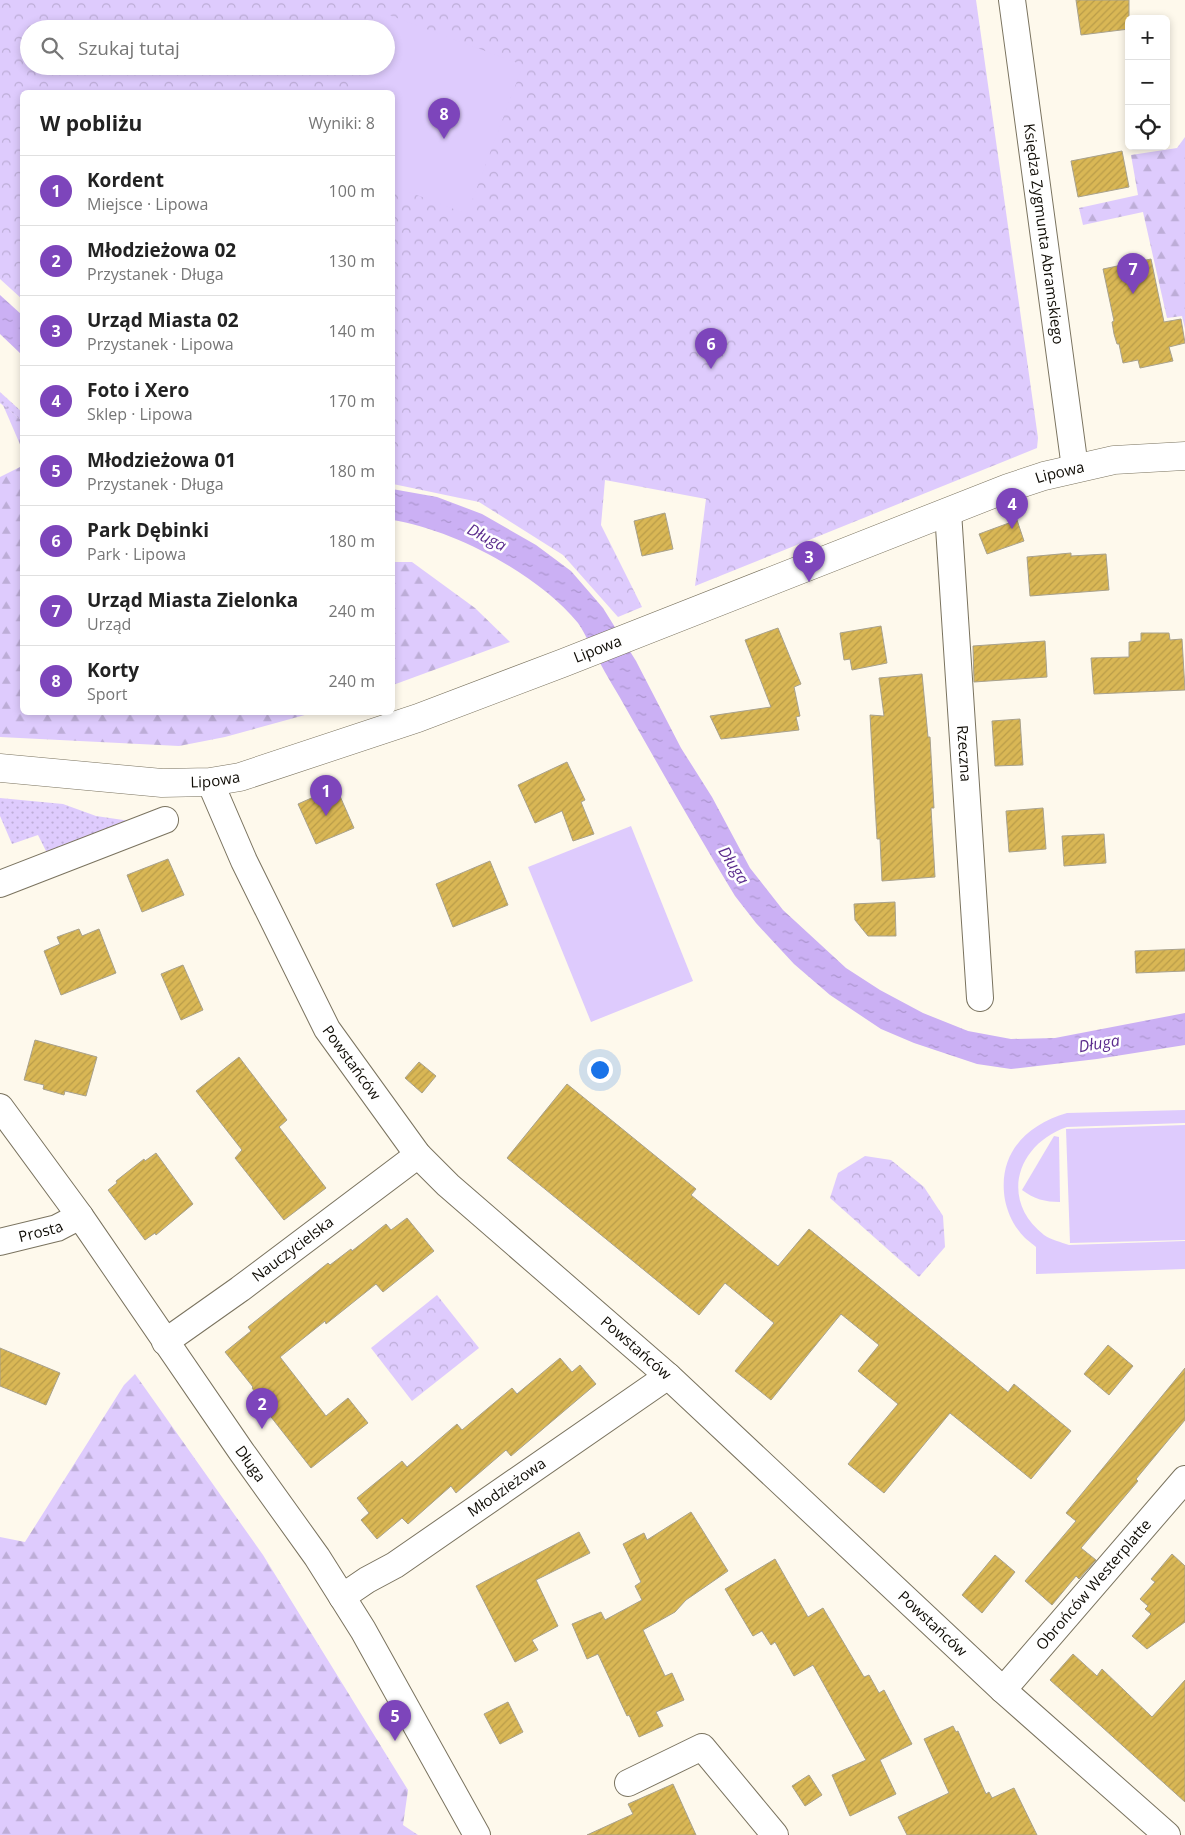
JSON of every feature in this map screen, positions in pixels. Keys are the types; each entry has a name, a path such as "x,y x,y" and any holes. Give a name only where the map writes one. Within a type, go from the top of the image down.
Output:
{"street":[{"name":"Księdza Zygmunta Abramskiego","path":"1012,0 1075,468"},
{"name":"Lipowa","path":"0,768 162,783 210,782 240,777 418,718 649,630 1026,482 1075,468 1114,460 1185,456"},
{"name":"Rzeczna","path":"948,512 980,998"},
{"name":"Powstańców","path":"210,782 244,861 327,1030 418,1155 452,1188 668,1376 1003,1690 1167,1835"},
{"path":"0,884 165,820"},
{"name":"Długa","path":"0,1107 80,1216 165,1342 317,1557 363,1630 477,1835"},
{"name":"Nauczycielska","path":"165,1342 240,1289 418,1155"},
{"name":"Prosta","path":"0,1242 57,1228 80,1216"},
{"name":"Młodzieżowa","path":"342,1597 367,1580 395,1565 668,1376"},
{"name":"Obrońców Westerplatte","path":"1003,1690 1185,1479"},
{"path":"628,1783 702,1747 775,1835"}],"green space":[{"path":"0,0 976,0 1038,438 1037,448 695,586 706,499 605,480 601,525 642,607 618,617 563,555 479,502 395,484 395,90 20,90 20,297 0,279"},
{"path":"386,14 523,65 467,214 395,187 395,90 358,90 364,75 395,75 395,20 384,20"},
{"path":"1185,137 1185,329 1182,316 1167,318 1143,212 1083,225 1079,208 1138,195 1131,155 1177,148"},
{"path":"0,392 20,410 20,419 0,403"},
{"path":"3,405 20,419 20,444"},
{"path":"20,467 20,715 305,715 225,737 179,746 0,737 0,477"},
{"path":"395,562 412,562 475,608 510,642 395,684"},
{"path":"0,798 63,804 96,816 130,821 47,853 38,835 12,844 0,816"},
{"path":"631,826 693,981 591,1022 528,867"},
{"path":"1185,1110 1185,1123 1067,1127 1050,1135 1036,1146 1026,1159 1020,1174 1018,1190 1022,1206 1030,1221 1044,1235 1050,1238 1069,1245 1185,1241 1185,1269 1036,1274 1036,1247 1016,1228 1005,1200 1004,1184 1010,1155 1027,1134 1052,1118 1067,1113"},
{"path":"1185,1125 1185,1240 1070,1243 1066,1129"},
{"path":"1054,1136 1059,1137 1060,1202 1040,1199 1022,1190"},
{"path":"865,1156 891,1160 924,1187 943,1216 945,1247 919,1277 830,1198 838,1173"},
{"path":"437,1295 479,1348 412,1401 371,1348"},
{"path":"135,1374 263,1555 408,1790 403,1825 418,1835 0,1835 0,1537 25,1542 124,1385"}],"water":[{"path":"0,295 20,313 20,353 0,334"},
{"path":"395,490 437,497 482,514 536,545 571,571 603,608 636,661 681,748 712,797 750,868 783,910 846,968 880,990 923,1013 968,1031 1011,1039 1055,1038 1185,1013 1185,1045 1097,1059 1011,1069 977,1064 914,1043 881,1029 830,995 794,964 756,923 735,896 578,623 541,588 518,572 468,544 417,525 395,520"}],"building":[{"path":"1076,0 1129,0 1129,15 1125,15 1125,30 1081,35"},
{"path":"1122,151 1129,187 1078,197 1071,161"},
{"path":"1151,259 1164,322 1181,319 1185,343 1169,347 1173,361 1140,368 1138,360 1123,363 1119,344 1117,344 1114,334 1112,322 1114,321 1103,269"},
{"path":"665,513 673,549 642,556 634,521"},
{"path":"1017,520 1024,541 987,554 979,534"},
{"path":"1071,553 1071,556 1106,554 1109,590 1030,596 1027,557"},
{"path":"881,626 887,663 852,670 850,659 844,660 840,633"},
{"path":"778,628 801,684 794,687 800,716 796,717 799,730 721,739 710,716 771,707 745,640"},
{"path":"1141,633 1169,633 1170,640 1182,639 1185,690 1094,694 1091,658 1129,657 1129,642 1141,641"},
{"path":"1045,641 1047,677 974,682 973,646"},
{"path":"922,674 928,737 930,737 934,808 931,808 935,877 882,881 880,839 877,839 870,715 884,716 879,678"},
{"path":"1020,719 1023,765 995,766 992,721"},
{"path":"567,762 585,800 581,802 594,834 573,841 562,811 535,823 518,785"},
{"path":"336,787 354,828 316,844 298,804"},
{"path":"1043,808 1046,849 1009,852 1006,811"},
{"path":"1104,834 1106,863 1064,866 1062,836"},
{"path":"168,859 184,895 142,912 127,875"},
{"path":"490,861 508,905 453,927 436,884"},
{"path":"895,902 896,936 868,936 855,920 854,904"},
{"path":"79,929 82,936 99,929 116,973 61,995 44,951 60,944 57,937"},
{"path":"1185,949 1185,971 1136,973 1135,951"},
{"path":"183,965 203,1010 181,1020 161,974"},
{"path":"35,1040 97,1057 86,1096 65,1091 64,1095 43,1089 44,1085 24,1080"},
{"path":"239,1057 287,1120 279,1127 326,1188 284,1220 235,1158 242,1150 196,1091"},
{"path":"419,1062 436,1076 422,1093 405,1078"},
{"path":"567,1084 696,1189 691,1195 778,1266 809,1229 1008,1392 1014,1384 1071,1431 1031,1479 950,1413 884,1493 848,1464 898,1404 858,1371 879,1345 841,1314 771,1400 735,1371 774,1323 725,1283 699,1315 507,1158"},
{"path":"156,1153 193,1204 156,1235 155,1233 145,1240 108,1190 117,1183 116,1181 144,1159 145,1161"},
{"path":"407,1218 434,1251 383,1292 376,1284 326,1324 325,1321 280,1357 326,1416 348,1398 368,1423 311,1468 264,1408 266,1406 253,1387 225,1352 251,1331 248,1327 328,1263 330,1265 351,1249 352,1251 386,1224 391,1230"},
{"path":"1108,1345 1133,1366 1109,1395 1084,1374"},
{"path":"0,1348 60,1373 46,1405 0,1386"},
{"path":"560,1358 572,1372 580,1365 596,1384 511,1456 506,1450 456,1493 451,1486 408,1524 402,1518 377,1539 361,1520 369,1513 357,1498 402,1461 407,1467 457,1424 462,1430 512,1388 517,1394"},
{"path":"1185,1368 1185,1420 1136,1479 1138,1481 1081,1548 1096,1560 1079,1579 1076,1576 1052,1605 1025,1581 1076,1521 1066,1513"},
{"path":"691,1512 728,1571 686,1600 675,1612 643,1630 665,1676 672,1673 684,1700 656,1712 663,1726 639,1737 598,1654 587,1659 572,1624 601,1612 605,1620 642,1600 635,1586 641,1582 623,1544 644,1533 647,1540"},
{"path":"579,1532 590,1553 536,1580 558,1626 532,1640 538,1650 515,1662 476,1586"},
{"path":"1172,1554 1185,1566 1185,1622 1147,1649 1132,1636 1151,1614 1145,1609 1148,1606 1140,1599 1155,1582 1151,1579"},
{"path":"995,1555 1015,1572 982,1613 962,1595"},
{"path":"775,1559 808,1617 823,1608 864,1677 869,1675 879,1693 884,1690 912,1744 880,1760 896,1794 850,1816 832,1775 866,1760 813,1665 794,1676 775,1642 771,1645 762,1631 753,1636 725,1589"},
{"path":"1073,1654 1097,1676 1102,1669 1152,1717 1185,1680 1185,1802 1050,1680"},
{"path":"508,1702 523,1732 500,1744 484,1714"},
{"path":"953,1726 956,1732 958,1731 986,1794 989,1792 992,1798 1014,1788 1037,1835 907,1835 898,1817 949,1793 924,1739"},
{"path":"809,1775 822,1795 805,1806 792,1786"},
{"path":"673,1784 696,1835 587,1835 633,1814 628,1804"}],"place":[{"name":"Korty","path":"444,139"},
{"name":"Urząd Miasta Zielonka","path":"1133,294"},
{"name":"Park Dębinki","path":"711,369"},
{"name":"Foto i Xero","path":"1012,529"},
{"name":"Urząd Miasta 02","path":"809,582"},
{"name":"Kordent","path":"326,816"},
{"name":"Młodzieżowa 02","path":"262,1429"},
{"name":"Młodzieżowa 01","path":"395,1741"}]}
